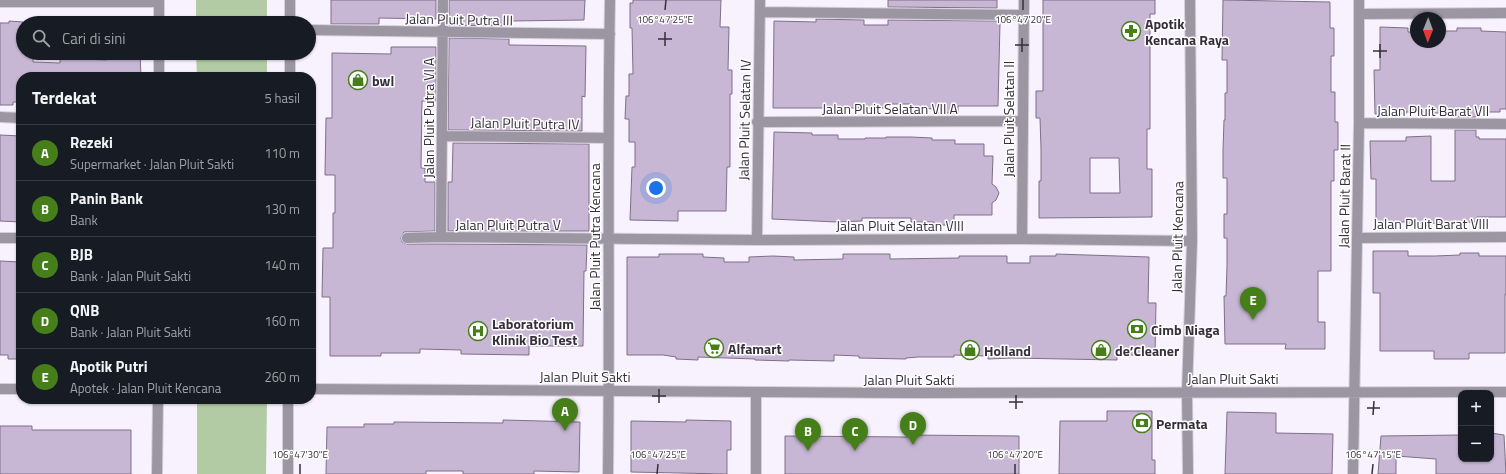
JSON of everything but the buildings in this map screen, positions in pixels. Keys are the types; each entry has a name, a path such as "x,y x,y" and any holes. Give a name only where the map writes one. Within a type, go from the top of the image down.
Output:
{"street":[{"path":"290,0 290,16"},
{"name":"Jalan Pluit Putra VI A","path":"441,237 443,0"},
{"name":"Jalan Pluit Putra Kencana","path":"608,474 608,138 610,0"},
{"name":"Jalan Pluit Selatan IV","path":"757,240 757,122 760,0"},
{"name":"Jalan Pluit Selatan II","path":"1022,239 1024,0"},
{"name":"Jalan Pluit Kencana","path":"1188,474 1187,392 1192,241 1190,0"},
{"name":"Jalan Pluit Barat II","path":"1352,474 1355,393 1359,123 1359,0"},
{"path":"0,2 159,1 159,16"},
{"path":"760,12 1023,15"},
{"path":"1359,14 1506,14"},
{"name":"Jalan Pluit Putra III","path":"316,30 610,34"},
{"path":"159,60 159,72"},
{"path":"290,60 290,72"},
{"path":"0,118 16,118"},
{"name":"Jalan Pluit Selatan VII A","path":"757,122 1022,121"},
{"name":"Jalan Pluit Barat VII","path":"1359,123 1506,124"},
{"name":"Jalan Pluit Putra IV","path":"442,136 608,138"},
{"name":"Jalan Pluit Barat VIII","path":"1357,238 1506,237"},
{"path":"0,238 16,238"},
{"name":"Jalan Pluit Putra V","path":"407,238 608,238"},
{"name":"Jalan Pluit Selatan VIII","path":"608,238 757,240 1022,239 1192,241"},
{"path":"0,389 16,389"},
{"name":"Jalan Pluit Sakti","path":"316,389 1039,393 1506,392"},
{"path":"756,392 756,474"},
{"path":"158,404 158,474"},
{"path":"288,404 288,474"}],"green space":[{"path":"196,0 267,0 267,16 196,16"},
{"path":"196,60 267,60 267,72 197,72"},
{"path":"197,404 267,404 266,474 197,474"}],"place":[{"name":"Apotik Kencana Raya","path":"1131,31"},
{"name":"bwl","path":"358,80"},
{"name":"Apotik Putri","path":"1253,320"},
{"name":"Cimb Niaga","path":"1137,329"},
{"name":"Laboratorium Klinik Bio Test","path":"478,331"},
{"name":"Alfamart","path":"714,348"},
{"name":"Holland","path":"970,350"},
{"name":"de’Cleaner","path":"1101,350"},
{"name":"Permata","path":"1142,423"},
{"name":"Rezeki","path":"565,431"},
{"name":"QNB","path":"913,445"},
{"name":"Panin Bank","path":"808,451"},
{"name":"BJB","path":"855,451"}]}
